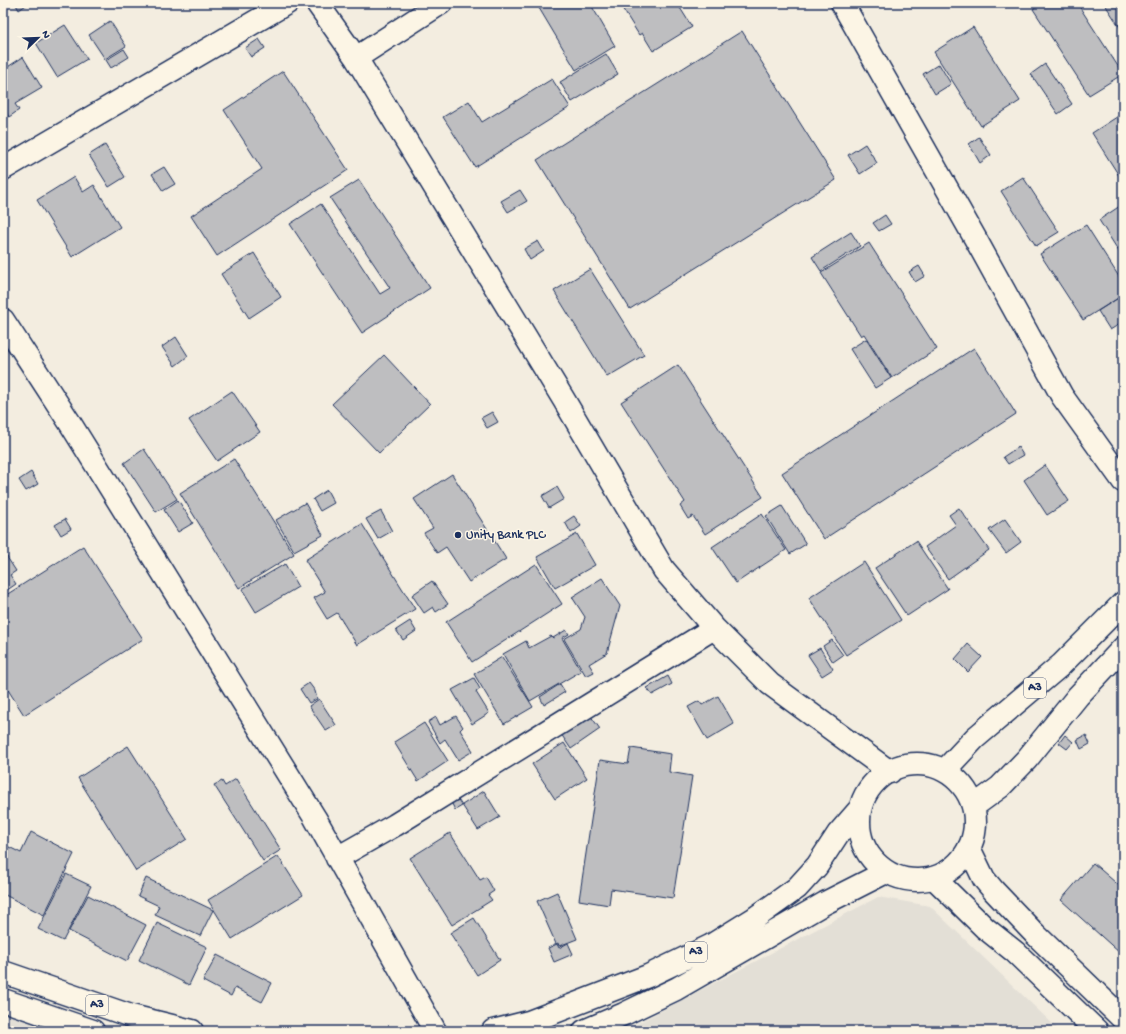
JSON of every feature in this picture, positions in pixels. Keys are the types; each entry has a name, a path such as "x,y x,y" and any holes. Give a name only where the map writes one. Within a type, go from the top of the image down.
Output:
{"main road":[{"path":"3,169 287,3"},
{"path":"317,3 356,58 564,400 664,570 714,628 770,684 890,772"},
{"path":"356,58 441,3"},
{"path":"842,3 975,238 1062,396 1123,481"},
{"path":"3,320 74,430 315,818 435,1031"},
{"name":"A3","path":"945,770 975,738 1061,665 1123,603"},
{"path":"337,858 395,825 714,628"},
{"path":"974,806 1000,787 1078,696 1123,648"},
{"name":"A3","path":"493,1031 529,1022 648,976 710,946 755,918 796,888 817,866 838,834 858,811 865,795 876,781 890,772 900,768 922,764 945,770 963,785 974,806 976,826 969,848 954,866 934,878 919,880 903,879 886,872 872,860 863,846 858,829 858,811"},
{"path":"969,848 984,879 994,892 1123,1019"},
{"name":"A3","path":"584,1031 676,989 825,903 886,872"},
{"path":"934,878 985,928 1015,952 1097,1031"},
{"name":"A3","path":"3,972 131,1016 192,1031"},
{"name":"A3","path":"3,1000 93,1031"}],"shaded area":[{"path":"878,897 930,906 1060,1031 623,1031"},
{"path":"3,1012 51,1031 3,1031"}],"building":[{"path":"15,3 29,3 19,10"},
{"path":"536,3 590,3 615,46 576,70"},
{"path":"619,3 677,3 692,27 653,51 642,33 639,35"},
{"path":"1042,3 1077,3 1123,74 1089,95 1033,9"},
{"path":"1104,3 1123,3 1123,32"},
{"path":"110,21 126,46 105,59 89,35"},
{"path":"65,25 87,59 57,77 36,43"},
{"path":"973,27 1020,101 981,126 934,52"},
{"path":"742,31 836,180 630,309 537,160"},
{"path":"259,39 265,48 251,57 245,48"},
{"path":"124,49 129,57 111,68 106,60"},
{"path":"606,54 618,74 572,102 560,82"},
{"path":"23,57 42,88 15,104 19,110 9,117 3,107 3,70"},
{"path":"939,64 951,84 935,94 923,74"},
{"path":"1045,64 1072,104 1058,114 1031,74"},
{"path":"283,71 348,170 217,256 191,216 262,169 224,110"},
{"path":"552,79 570,107 475,167 443,117 469,101 482,122"},
{"path":"1123,113 1123,182 1092,133"},
{"path":"979,137 991,155 980,163 969,144"},
{"path":"865,144 877,163 860,174 848,155"},
{"path":"105,145 125,177 109,187 89,155"},
{"path":"164,167 175,184 163,191 152,174"},
{"path":"74,177 83,192 94,185 120,227 72,257 37,200"},
{"path":"1023,177 1059,232 1036,246 1001,191"},
{"path":"359,180 430,288 362,333 290,224 321,204 380,294 390,288 330,198"},
{"path":"520,190 527,201 508,212 501,201"},
{"path":"1123,204 1123,258 1099,220"},
{"path":"885,215 891,224 879,231 873,223"},
{"path":"1086,225 1123,283 1123,295 1083,320 1040,254"},
{"path":"851,232 860,246 821,271 812,257"},
{"path":"538,241 544,251 530,260 524,249"},
{"path":"869,243 937,349 892,378 864,334 861,336 821,273"},
{"path":"254,253 281,297 249,318 221,274"},
{"path":"919,266 925,276 915,282 909,272"},
{"path":"590,269 644,355 607,377 554,291"},
{"path":"1123,295 1123,322 1110,330 1098,311"},
{"path":"176,337 188,356 175,366 162,347"},
{"path":"866,339 891,378 875,388 850,349"},
{"path":"974,348 1016,414 824,539 782,473"},
{"path":"384,355 430,404 379,453 332,404"},
{"path":"678,365 763,497 705,534 693,516 688,519 680,506 685,502 621,402"},
{"path":"232,391 260,432 217,461 189,420"},
{"path":"492,412 498,422 487,428 481,418"},
{"path":"1018,447 1023,455 1008,464 1003,457"},
{"path":"144,449 177,499 156,512 124,463"},
{"path":"234,459 294,554 239,588 180,493"},
{"path":"1045,465 1069,501 1047,515 1024,480"},
{"path":"31,472 38,484 26,491 19,480"},
{"path":"452,474 506,559 469,582 446,547 437,553 424,533 433,528 414,499"},
{"path":"557,487 564,499 549,508 542,496"},
{"path":"327,490 334,503 320,511 313,499"},
{"path":"178,500 193,523 178,532 164,510"},
{"path":"305,503 323,535 294,551 276,520"},
{"path":"782,506 806,544 790,554 766,516"},
{"path":"959,508 989,550 948,579 925,547 956,525 949,515"},
{"path":"381,511 392,531 378,539 366,519"},
{"path":"762,514 786,550 736,583 712,547"},
{"path":"574,516 581,526 571,533 565,522"},
{"path":"65,519 71,529 61,535 55,525"},
{"path":"1005,519 1021,542 1006,553 989,530"},
{"path":"362,524 415,609 357,645 337,613 327,619 314,598 325,592 305,560"},
{"path":"577,534 595,565 555,588 537,557"},
{"path":"916,541 948,589 907,616 875,568"},
{"path":"83,546 143,639 24,715 3,682 3,597"},
{"path":"3,551 16,571 10,575 16,584 3,593"},
{"path":"864,562 901,620 846,655 809,598"},
{"path":"285,564 298,587 256,612 242,589"},
{"path":"536,564 562,604 472,662 446,622"},
{"path":"602,578 620,606 607,653 589,664 594,672 586,676 564,639 581,629 585,617 572,597"},
{"path":"432,581 448,604 436,612 433,607 424,613 412,595"},
{"path":"410,621 416,631 403,640 396,630"},
{"path":"566,630 569,634 562,638 581,671 530,701 503,654 526,641 529,648 551,636 553,638"},
{"path":"832,640 843,655 833,662 823,646"},
{"path":"968,644 982,657 968,672 955,659"},
{"path":"820,648 833,669 822,676 808,655"},
{"path":"502,657 533,707 504,724 474,674"},
{"path":"668,676 672,684 652,695 647,688"},
{"path":"474,678 480,689 476,692 489,713 472,724 452,690"},
{"path":"309,683 315,691 317,699 309,703 300,689"},
{"path":"560,684 565,692 544,705 540,697"},
{"path":"718,696 734,724 707,740 688,707 699,701 702,705"},
{"path":"319,699 336,725 326,731 309,706"},
{"path":"590,715 600,729 571,749 561,734"},
{"path":"456,716 463,727 460,730 473,751 458,760 445,739 440,743 428,722 436,717 440,725"},
{"path":"424,723 448,761 418,781 394,742"},
{"path":"1065,735 1073,742 1067,749 1059,743"},
{"path":"1086,735 1090,744 1081,749 1077,740"},
{"path":"564,743 587,778 555,799 532,764"},
{"path":"128,746 187,839 136,871 78,778"},
{"path":"631,748 671,754 669,772 692,776 673,898 611,889 609,905 579,900 600,760 628,764"},
{"path":"236,779 281,850 263,861 214,785 222,781 225,786"},
{"path":"484,791 500,817 478,830 462,805"},
{"path":"457,798 462,806 455,810 451,802"},
{"path":"31,832 74,854 44,915 3,894 3,844 21,853"},
{"path":"450,833 480,880 486,877 494,891 488,895 492,900 452,925 410,858"},
{"path":"278,856 303,895 232,939 208,900"},
{"path":"1093,863 1123,889 1123,952 1121,954 1061,900"},
{"path":"66,874 91,886 63,941 38,929"},
{"path":"146,878 213,910 200,936 155,915 159,906 138,896"},
{"path":"557,892 577,939 559,946 558,943 556,944 537,901"},
{"path":"88,895 146,925 127,961 69,931"},
{"path":"474,918 500,960 477,975 450,933"},
{"path":"157,923 207,947 189,985 139,960"},
{"path":"568,943 573,954 554,962 548,948 557,944 559,948"},
{"path":"217,955 272,983 262,1002 235,988 231,996 203,981"}],"place":[{"name":"Unity Bank PLC","path":"458,535"}]}
